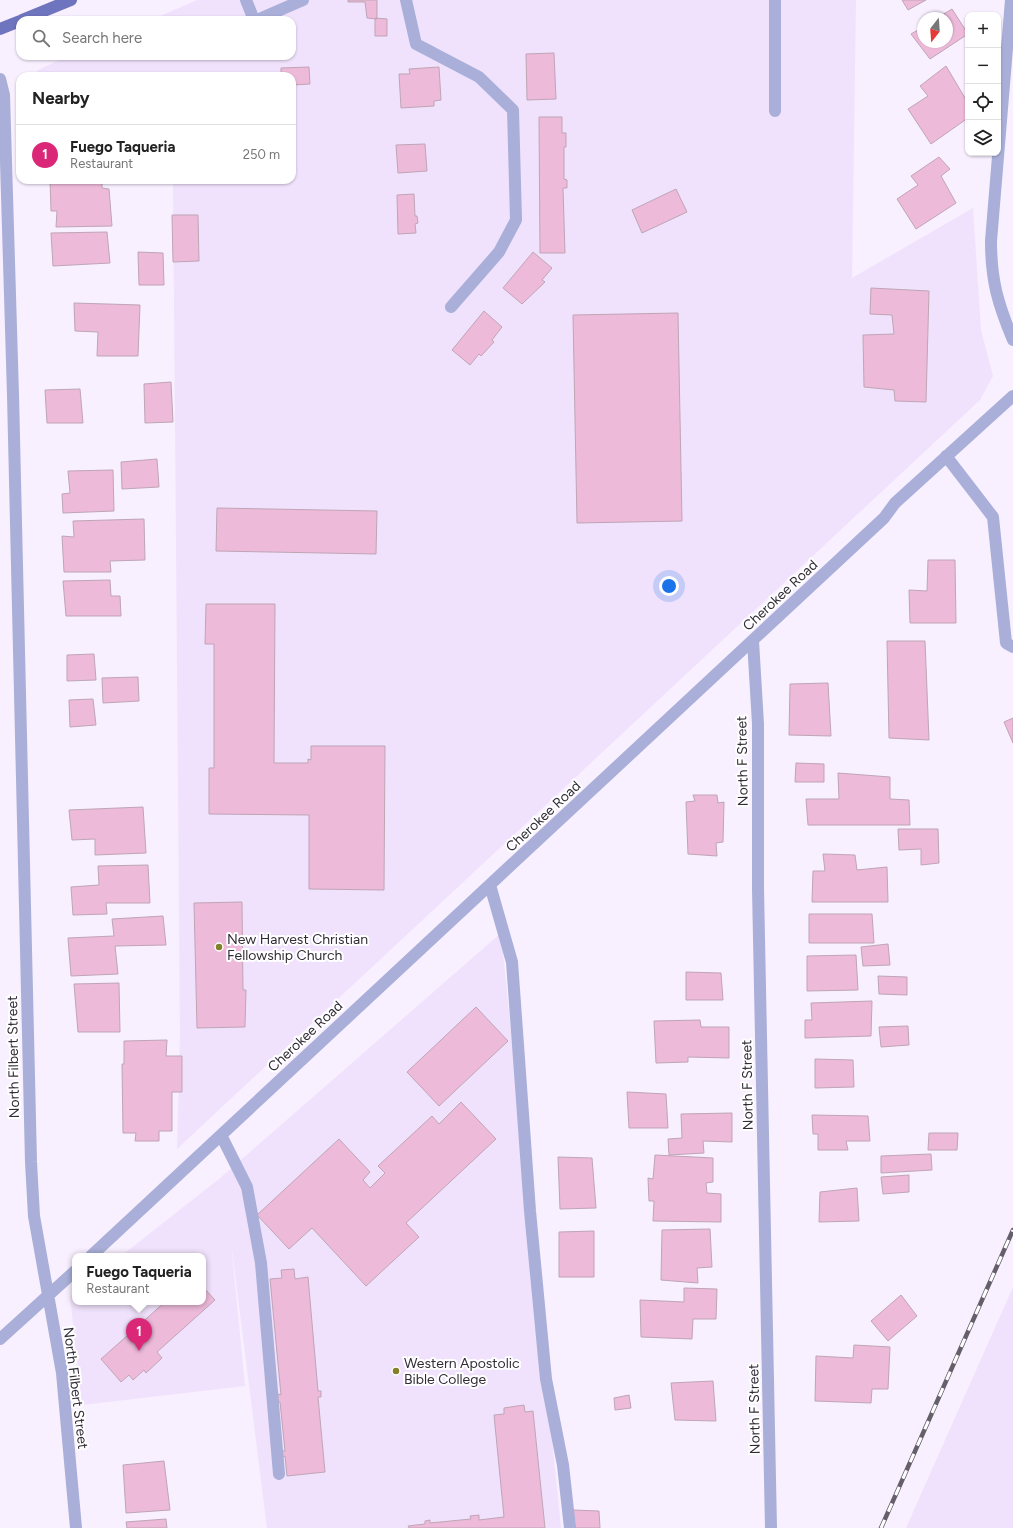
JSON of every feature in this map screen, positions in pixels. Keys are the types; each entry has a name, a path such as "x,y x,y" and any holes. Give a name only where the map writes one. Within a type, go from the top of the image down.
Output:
{"main road":[{"path":"31,16 71,0"},
{"path":"0,29 16,22"}],"street":[{"path":"246,0 252,16"},
{"path":"266,16 303,0"},
{"path":"406,0 416,44 480,77 513,110 516,220 499,252 451,307"},
{"path":"775,111 776,0"},
{"path":"1011,0 991,241 991,262 993,284 1000,311 1013,340"},
{"name":"North Filbert Street","path":"0,79 4,94 4,201 13,403 31,1162 34,1216 62,1373 76,1528"},
{"name":"Cherokee Road","path":"94,1253 753,641 884,518 894,503 1013,396"},
{"path":"946,456 994,517 1006,643 1013,647"},
{"name":"North F Street","path":"753,641 758,724 758,897 771,1528"},
{"path":"490,885 512,962 530,1211 546,1371 563,1465 570,1528"},
{"path":"221,1135 247,1187 260,1263 279,1474"},
{"path":"0,1339 72,1274"}],"shaded area":[{"path":"197,0 856,0 852,278 973,208 981,330 993,376 980,400 177,1149 180,1035 173,184 296,184 296,72 37,72 59,60 296,60 296,16 160,16"},
{"name":"Western Apostolic Bible College","path":"501,933 561,1528 267,1528 231,1242 245,1386 82,1405 70,1296 72,1294 72,1305 206,1305 206,1253 125,1253 219,1179"},
{"path":"1013,1287 1013,1528 906,1528"}],"building":[{"path":"348,0 377,0 377,19 367,18 365,2 348,2"},
{"path":"902,0 926,0 908,10"},
{"path":"952,9 965,29 965,36 953,44 953,12 947,12"},
{"path":"375,18 387,19 387,36 375,36"},
{"path":"917,30 917,42 911,34"},
{"path":"922,48 947,48 930,59"},
{"path":"554,53 556,99 527,100 526,54"},
{"path":"946,66 965,98 965,120 931,144 908,109 928,96 920,86"},
{"path":"309,67 310,84 296,85 296,72 281,72 281,68"},
{"path":"439,67 441,100 434,101 434,106 401,108 399,74 410,74 409,69"},
{"path":"539,117 562,117 562,133 566,133 566,147 564,147 564,179 567,180 567,188 563,188 565,253 540,253"},
{"path":"425,144 427,171 398,173 396,145"},
{"path":"939,157 950,169 941,176 956,203 916,229 897,199 918,185 911,176"},
{"path":"50,184 102,184 102,188 109,189 112,226 56,227 57,211 51,211"},
{"path":"676,189 687,212 642,233 632,210"},
{"path":"414,194 415,216 417,216 418,223 415,224 416,233 398,234 397,195"},
{"path":"172,215 198,215 199,261 173,262"},
{"path":"107,232 110,263 53,266 51,233"},
{"path":"138,252 163,253 164,285 139,285"},
{"path":"533,252 552,268 542,280 545,282 522,304 503,288"},
{"path":"871,288 929,291 926,402 895,401 894,390 864,387 863,335 894,334 892,315 870,314"},
{"path":"74,303 140,305 138,356 97,356 98,332 75,331"},
{"path":"484,311 502,327 492,340 494,342 481,356 479,354 470,365 452,350"},
{"path":"678,313 682,521 577,523 573,315"},
{"path":"171,382 173,422 145,423 144,384"},
{"path":"80,389 83,423 47,423 45,390"},
{"path":"157,459 159,487 122,489 121,462"},
{"path":"113,470 114,511 63,513 62,494 70,493 68,471"},
{"path":"217,508 377,511 376,554 216,551"},
{"path":"144,519 145,560 110,561 111,572 64,572 62,536 74,537 73,521"},
{"path":"928,560 955,560 956,623 910,623 909,590 927,591"},
{"path":"110,580 111,596 120,596 121,616 66,616 63,581"},
{"path":"206,604 275,604 274,763 308,763 308,759 311,760 311,746 385,746 384,890 309,889 309,815 209,814 209,768 214,768 214,644 205,644"},
{"path":"887,641 925,641 929,740 889,738"},
{"path":"94,654 96,680 67,681 67,655"},
{"path":"138,677 139,701 103,703 102,678"},
{"path":"828,683 831,736 789,735 790,684"},
{"path":"93,699 96,725 70,727 69,700"},
{"path":"1013,718 1013,743 1004,722"},
{"path":"796,763 824,764 824,782 795,782"},
{"path":"838,773 890,777 890,799 909,800 910,825 808,825 806,799 839,799"},
{"path":"693,795 717,795 718,803 724,802 723,842 716,843 717,856 688,854 686,802 695,801"},
{"path":"143,807 146,853 95,855 95,839 72,840 69,810"},
{"path":"898,829 938,829 939,863 921,865 921,849 899,850"},
{"path":"823,854 855,855 857,870 887,867 888,902 812,902 813,871 825,871"},
{"path":"148,865 150,903 106,903 107,914 73,915 71,887 99,885 98,866"},
{"name":"New Harvest Christian Fellowship Church","path":"242,902 243,990 246,990 245,1027 197,1028 194,903"},
{"path":"809,914 872,914 874,943 809,943"},
{"path":"163,916 166,945 115,946 118,974 71,976 68,938 114,936 112,919"},
{"path":"888,944 890,965 863,966 861,947"},
{"path":"856,955 858,990 807,991 807,956"},
{"path":"686,972 721,973 723,1000 686,1000"},
{"path":"878,976 907,977 907,995 879,994"},
{"path":"119,983 120,1032 78,1032 74,984"},
{"path":"872,1001 871,1036 805,1038 805,1020 812,1020 811,1003"},
{"path":"476,1007 508,1041 439,1106 407,1072"},
{"path":"700,1020 701,1027 729,1027 729,1058 688,1057 688,1062 656,1063 654,1021"},
{"path":"908,1026 909,1045 881,1047 879,1027"},
{"path":"167,1040 166,1056 182,1056 182,1092 172,1092 172,1131 159,1131 159,1141 135,1141 136,1133 123,1133 122,1064 124,1064 124,1041"},
{"path":"815,1059 853,1060 854,1087 815,1088"},
{"path":"627,1092 666,1094 668,1128 629,1128"},
{"path":"461,1102 496,1139 406,1223 419,1237 366,1286 312,1228 289,1249 257,1215 339,1139 370,1172 363,1180 370,1188 385,1173 378,1166 432,1116 439,1124"},
{"path":"732,1113 732,1142 703,1141 704,1153 669,1155 668,1139 682,1138 681,1114"},
{"path":"812,1115 868,1116 870,1141 846,1141 848,1150 818,1150 818,1134 813,1134"},
{"path":"929,1133 958,1133 957,1150 928,1150"},
{"path":"931,1154 932,1170 881,1173 881,1156"},
{"path":"655,1155 713,1158 713,1182 706,1183 707,1193 721,1194 721,1222 653,1221 654,1201 649,1201 648,1178 653,1179"},
{"path":"558,1157 592,1158 596,1208 560,1209"},
{"path":"909,1175 909,1192 883,1194 881,1177"},
{"path":"857,1188 859,1221 819,1222 820,1192"},
{"path":"710,1229 712,1267 697,1268 698,1283 661,1280 662,1230"},
{"path":"594,1231 594,1277 559,1277 559,1232"},
{"path":"294,1269 295,1279 308,1277 318,1391 321,1391 321,1397 318,1397 325,1472 287,1476 285,1456 283,1457 282,1451 285,1451 280,1402 278,1402 278,1394 281,1395 270,1279 282,1278 281,1270"},
{"path":"684,1288 717,1289 716,1319 693,1319 692,1339 641,1337 640,1300 684,1302"},
{"path":"206,1290 215,1300 157,1352 162,1358 146,1373 144,1370 133,1380 129,1375 121,1382 101,1359 162,1305 206,1305"},
{"path":"901,1295 917,1316 888,1341 871,1321"},
{"path":"854,1345 890,1347 888,1389 872,1389 871,1403 815,1401 816,1356 853,1358"},
{"path":"713,1381 716,1421 675,1420 671,1383"},
{"path":"629,1395 631,1408 615,1410 614,1398"},
{"path":"524,1405 525,1412 533,1411 545,1528 409,1528 408,1526 425,1524 425,1521 430,1520 430,1523 471,1519 470,1516 479,1515 479,1520 504,1517 494,1415 504,1414 504,1408"},
{"path":"164,1461 170,1510 126,1513 123,1465"},
{"path":"573,1510 599,1511 600,1528 575,1528"},
{"path":"166,1519 167,1528 127,1528 126,1522"}],"railway":[{"path":"881,1528 1013,1230"}],"place":[{"name":"New Harvest Christian Fellowship Church","path":"219,947"},
{"name":"Fuego Taqueria","path":"139,1351"},
{"name":"Western Apostolic Bible College","path":"396,1371"}]}
